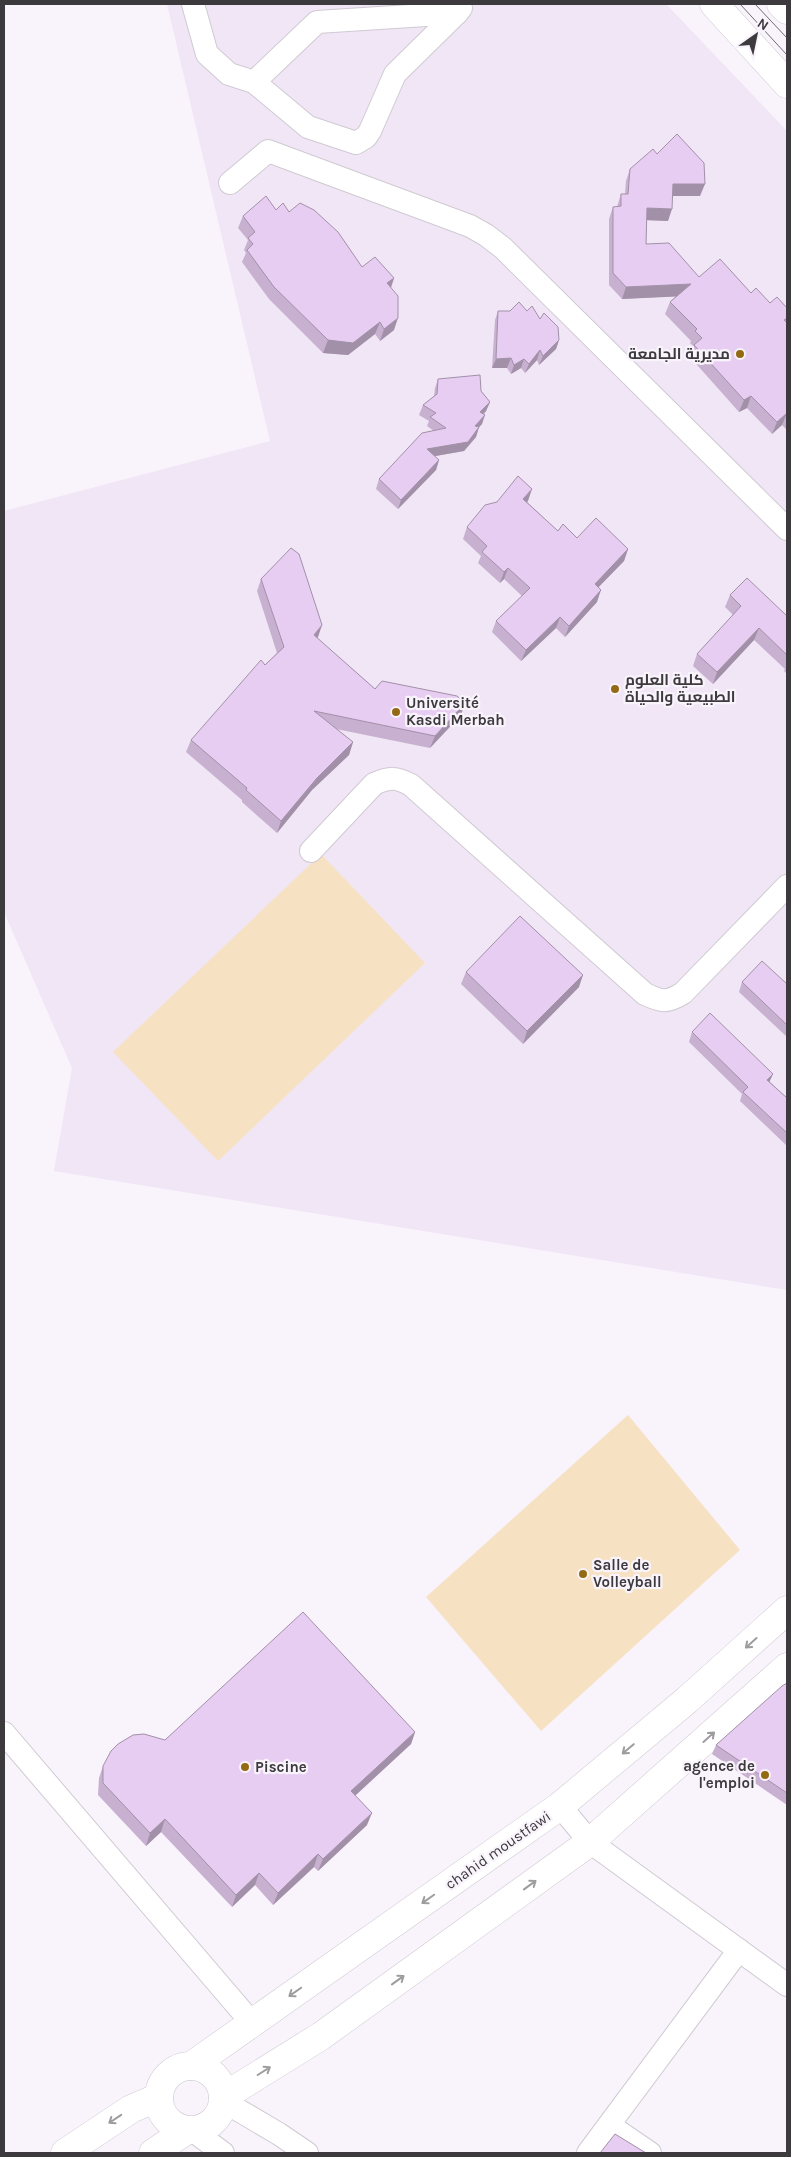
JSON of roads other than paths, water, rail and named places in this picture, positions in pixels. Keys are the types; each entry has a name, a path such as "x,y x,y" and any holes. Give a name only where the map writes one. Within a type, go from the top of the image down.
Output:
{"main road":[{"path":"714,4 787,84"},
{"path":"781,4 787,10"},
{"name":"chahid moustfawi","path":"191,2066 560,1806 687,1700 787,1610"},
{"path":"152,2153 190,2130 209,2124 216,2118 223,2099 321,2036 590,1842 787,1667"},
{"path":"190,2130 178,2128 164,2116 159,2098 165,2079 172,2072 191,2066 201,2068 216,2079 223,2099"},
{"path":"65,2153 131,2108 159,2098"}],"street":[{"path":"193,4 207,54 229,74 254,82 308,127 356,143 366,137 370,131 395,74 461,8"},
{"path":"254,82 317,22 461,8"},
{"path":"230,183 268,151 470,226 486,235 503,248 606,347 787,529"},
{"path":"311,851 374,784 386,779 399,778 411,785 645,994 659,1001 671,1000 683,993 787,886"},
{"path":"4,1732 252,2023"},
{"path":"560,1806 590,1842 787,1985"},
{"path":"588,2153 739,1950"},
{"path":"223,2099 307,2153"},
{"path":"609,2125 650,2153"},
{"path":"190,2130 223,2153"}],"tram line":[{"path":"740,4 787,55"},
{"path":"755,4 787,38"}],"place":[{"name":"مديرية الجامعة","path":"740,354"},
{"name":"كلية العلوم الطبيعية والحياة","path":"615,689"},
{"name":"Université Kasdi Merbah","path":"396,712"},
{"name":"Salle de Volleyball","path":"583,1574"},
{"name":"Piscine","path":"245,1767"},
{"name":"agence de l'emploi","path":"765,1775"}]}
